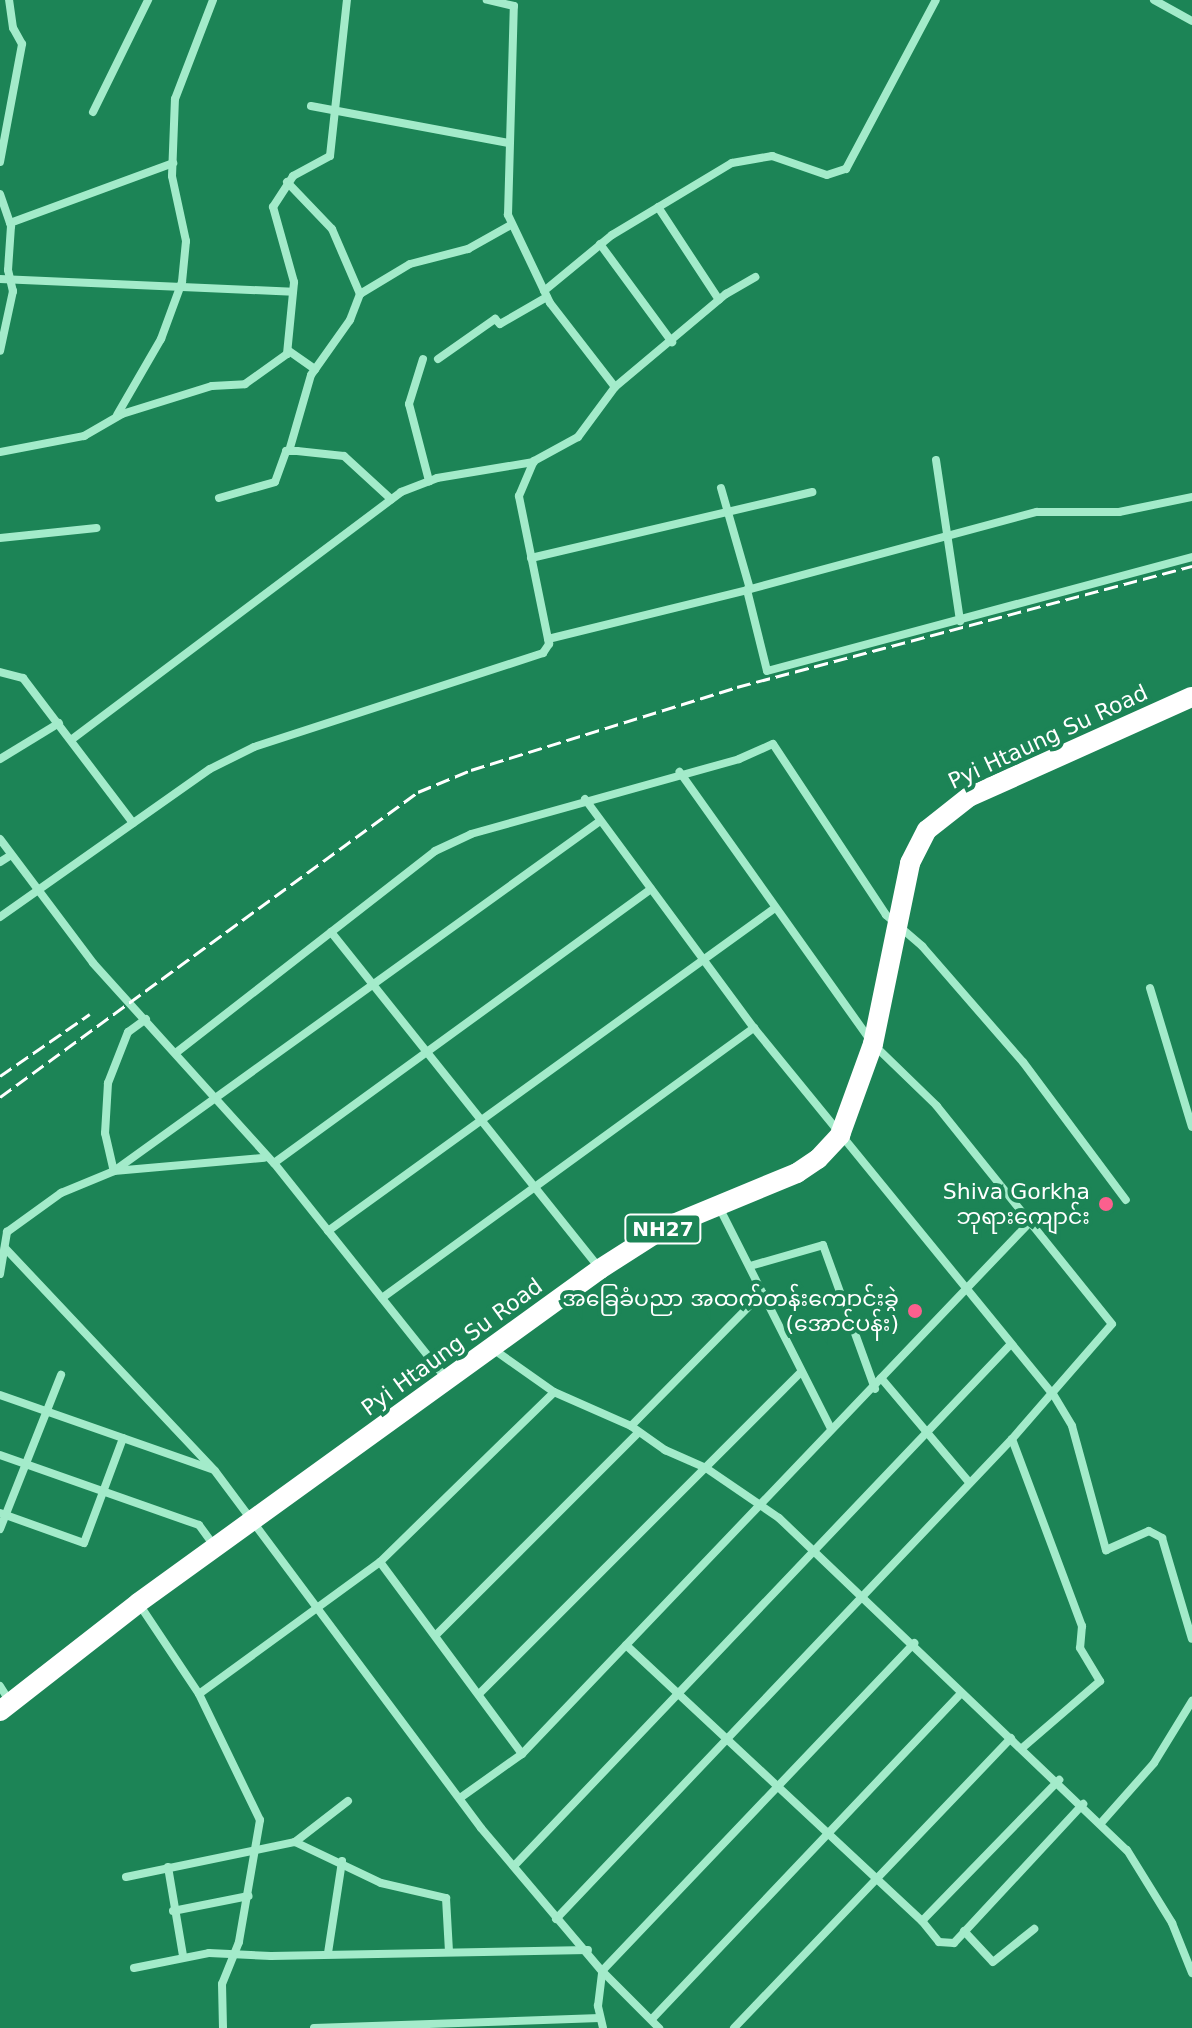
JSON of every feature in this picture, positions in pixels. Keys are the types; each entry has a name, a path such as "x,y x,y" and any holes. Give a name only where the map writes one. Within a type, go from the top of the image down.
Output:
{"highway":[{"name":"Pyi Htaung Su Road","path":"4,1700 600,1269 664,1228 797,1173 840,1135 873,1044 910,863 927,830 944,814 996,784 1192,697"}],"street":[{"path":"0,162 22,44 13,28 9,0"},
{"path":"93,112 148,0"},
{"path":"114,419 161,339 179,289 186,241 173,163 175,99 213,0"},
{"path":"0,452 84,436 114,419 212,386 245,384 289,351 293,292 291,262 273,207 287,182 326,161 337,110 347,0"},
{"path":"487,0 514,6 509,143 511,225 546,294 615,387"},
{"path":"438,359 495,319 500,324 546,294 600,244 709,174 752,156 772,156 827,175 846,169 936,0"},
{"path":"1154,0 1192,21"},
{"path":"311,106 509,143"},
{"path":"10,223 173,163"},
{"path":"287,182 332,229 360,294"},
{"path":"0,194 10,223 12,303 0,351"},
{"path":"658,207 719,300"},
{"path":"219,498 275,482 289,451 293,421 315,369 350,320 360,294 410,264 468,249 511,225"},
{"path":"600,244 672,342"},
{"path":"71,740 391,499 429,481 534,462 578,437 615,387 719,300 755,277"},
{"path":"0,279 293,292"},
{"path":"289,351 315,369"},
{"path":"423,359 410,413 429,481"},
{"path":"289,451 344,456 391,499"},
{"path":"936,460 960,621"},
{"path":"0,917 210,769 254,747 543,653 548,639 519,496 534,462"},
{"path":"721,488 767,671 1192,557"},
{"path":"531,558 812,492"},
{"path":"548,639 748,589 945,533 1037,512 1119,512 1192,497"},
{"path":"0,538 96,528"},
{"path":"0,672 23,678 133,823"},
{"path":"0,759 59,723"},
{"path":"177,1052 435,851 471,834 680,772 739,759 773,744 886,915 899,924 1023,1062 1126,1200"},
{"path":"556,1919 859,1596 1012,1439 1112,1324 937,1106 873,1044 680,772"},
{"path":"585,799 754,1028 1053,1394 1072,1426 1106,1550 1157,1532 1192,1639"},
{"path":"0,1274 7,1232 61,1193 114,1171 600,821"},
{"path":"0,839 36,892 216,1097 264,1158 274,1163 447,1380"},
{"path":"0,862 11,855"},
{"path":"274,1163 651,889"},
{"path":"328,1231 775,908"},
{"path":"331,932 425,1054 484,1118 600,1269"},
{"path":"1150,988 1192,1127"},
{"path":"114,1171 105,1133 108,1083 128,1032 146,1019"},
{"path":"382,1298 539,1189 754,1028"},
{"path":"114,1171 264,1158"},
{"path":"719,1207 831,1429"},
{"path":"460,1798 522,1754 831,1429 875,1389 881,1378 969,1291 1029,1223"},
{"path":"750,1266 823,1245 875,1389"},
{"path":"5,1248 215,1471 322,1608 460,1798 556,1919 659,2028"},
{"path":"436,1635 762,1293"},
{"path":"514,1866 1011,1344"},
{"path":"491,1348 554,1392 706,1468 761,1504 813,1550 859,1596 914,1643 961,1693 1059,1780 1127,1850 1172,1923 1192,1973"},
{"path":"480,1693 801,1372"},
{"path":"0,1529 3,1514 61,1375"},
{"path":"881,1378 969,1482"},
{"path":"199,1694 322,1608 380,1562 554,1392"},
{"path":"0,1395 215,1471"},
{"path":"3,1514 84,1543 123,1438"},
{"path":"1012,1439 1082,1626 1080,1648 1100,1681 1022,1748"},
{"path":"0,1455 199,1525 216,1548"},
{"path":"380,1562 480,1693 522,1754"},
{"path":"138,1603 199,1694 260,1820 249,1896 219,2004 223,2028"},
{"path":"603,2028 600,2018 602,1971 914,1643"},
{"path":"626,1645 948,1945 1083,1804"},
{"path":"652,2019 961,1693"},
{"path":"1101,1823 1154,1763 1192,1701"},
{"path":"734,2028 1011,1738"},
{"path":"922,1921 1059,1780"},
{"path":"126,1877 295,1842 348,1801"},
{"path":"295,1842 342,1861 381,1883 446,1898 449,1952"},
{"path":"328,1953 342,1861"},
{"path":"168,1867 183,1956"},
{"path":"173,1911 249,1896"},
{"path":"964,1931 993,1962 1034,1929"},
{"path":"134,1968 183,1956 235,1952 271,1956 588,1950"},
{"path":"314,2028 600,2018"}],"railway":[{"path":"0,1097 418,792 471,770 737,687 1192,566"},
{"path":"0,1076 90,1014"}],"place":[{"name":"Shiva Gorkha ဘုရားကျောင်း","path":"1106,1204"},
{"name":"အခြေခံပညာ အထက်တန်းကျောင်းခွဲ (အောင်ပန်း)","path":"915,1311"}]}
